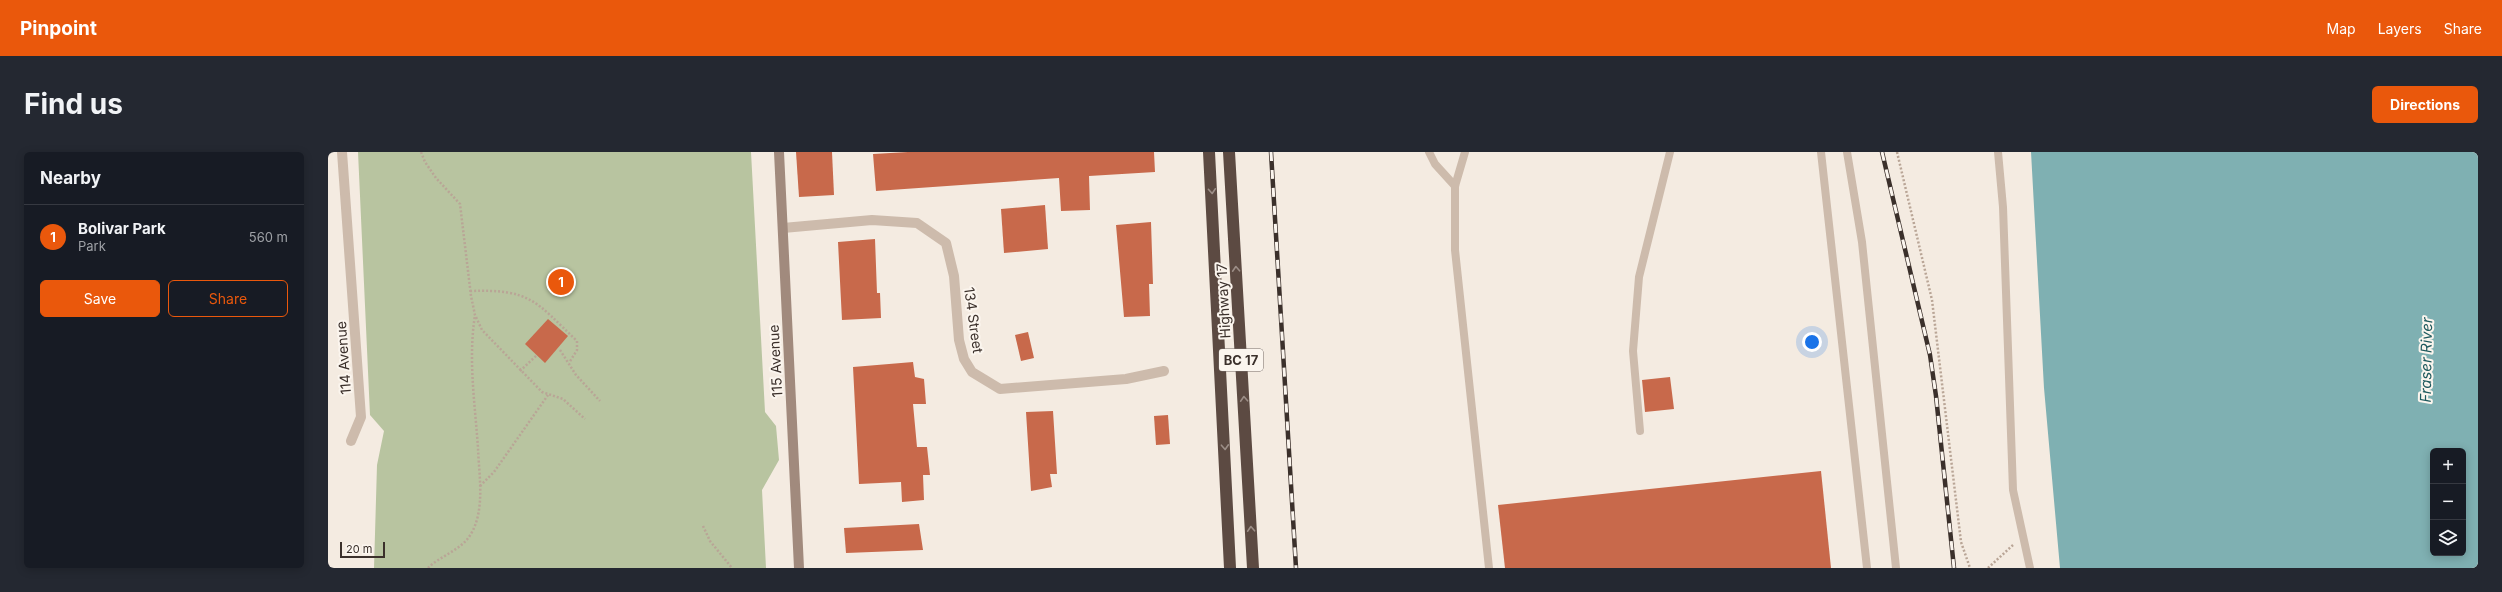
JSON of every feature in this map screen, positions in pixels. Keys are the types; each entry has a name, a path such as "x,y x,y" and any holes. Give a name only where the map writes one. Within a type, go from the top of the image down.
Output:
{"highway":[{"name":"Highway 17","path":"1209,152 1230,568"},
{"name":"Highway 17","path":"1229,152 1253,568"}],"street":[{"name":"114 Avenue","path":"342,152 361,417 351,441"},
{"name":"115 Avenue","path":"779,152 799,568"},
{"name":"134 Street","path":"783,228 872,220 917,223 946,243 954,276 959,340 964,359 972,372 1000,389 1126,379 1164,371"}],"lane":[{"path":"1429,152 1435,164 1455,186"},
{"path":"1465,152 1455,186 1455,250 1489,568"},
{"path":"1640,432 1633,351 1639,277 1670,152"},
{"path":"1821,152 1867,568"},
{"path":"1847,152 1862,242 1896,568"},
{"path":"1998,152 2003,207 2013,490 2030,568"}],"path":[{"path":"421,152 425,162 436,178 460,204 470,291 475,314 482,330 520,371 542,392 562,399 585,419"},
{"path":"1897,152 1932,300 1961,542 1970,568"},
{"path":"470,291 499,290 517,293 529,298 577,341 577,350 568,364"},
{"path":"428,568 435,561 463,544 472,533 478,518 480,486 471,340 475,314"},
{"path":"560,350 568,364 600,401"},
{"path":"520,371 536,355"},
{"path":"480,486 494,472 548,395"},
{"path":"703,526 710,541 732,568"},
{"path":"1988,568 2022,536"}],"green space":[{"path":"358,152 751,152 765,412 776,426 779,460 762,490 766,568 374,568 377,465 384,431 370,415"}],"water":[{"name":"Fraser River","path":"2031,152 2478,152 2478,568 2060,568 2044,388"}],"building":[{"path":"796,152 832,152 834,195 799,197"},
{"path":"908,152 1154,152 1155,172 1089,176 1090,210 1061,211 1059,178 876,191 873,154"},
{"path":"1045,205 1048,249 1004,253 1001,209"},
{"path":"1151,222 1153,284 1149,284 1150,316 1124,317 1116,225"},
{"path":"875,239 877,293 880,293 881,318 842,320 838,242"},
{"path":"548,319 568,336 545,363 525,344"},
{"path":"1028,332 1034,358 1021,361 1015,335"},
{"path":"913,362 915,377 924,379 926,404 913,404 917,447 927,447 930,475 923,475 924,500 902,502 901,482 859,484 853,367"},
{"path":"1670,377 1674,409 1645,412 1642,380"},
{"path":"1053,411 1057,474 1050,474 1052,487 1031,491 1026,412"},
{"path":"1168,415 1170,444 1156,445 1154,416"},
{"path":"1821,471 1831,568 1505,568 1498,505"},
{"path":"919,524 923,550 846,553 844,528"}],"railway":[{"path":"1271,152 1296,568"},
{"path":"1882,152 1930,355 1936,396 1954,568"}],"place":[{"name":"Bolivar Park","path":"561,282"}]}
